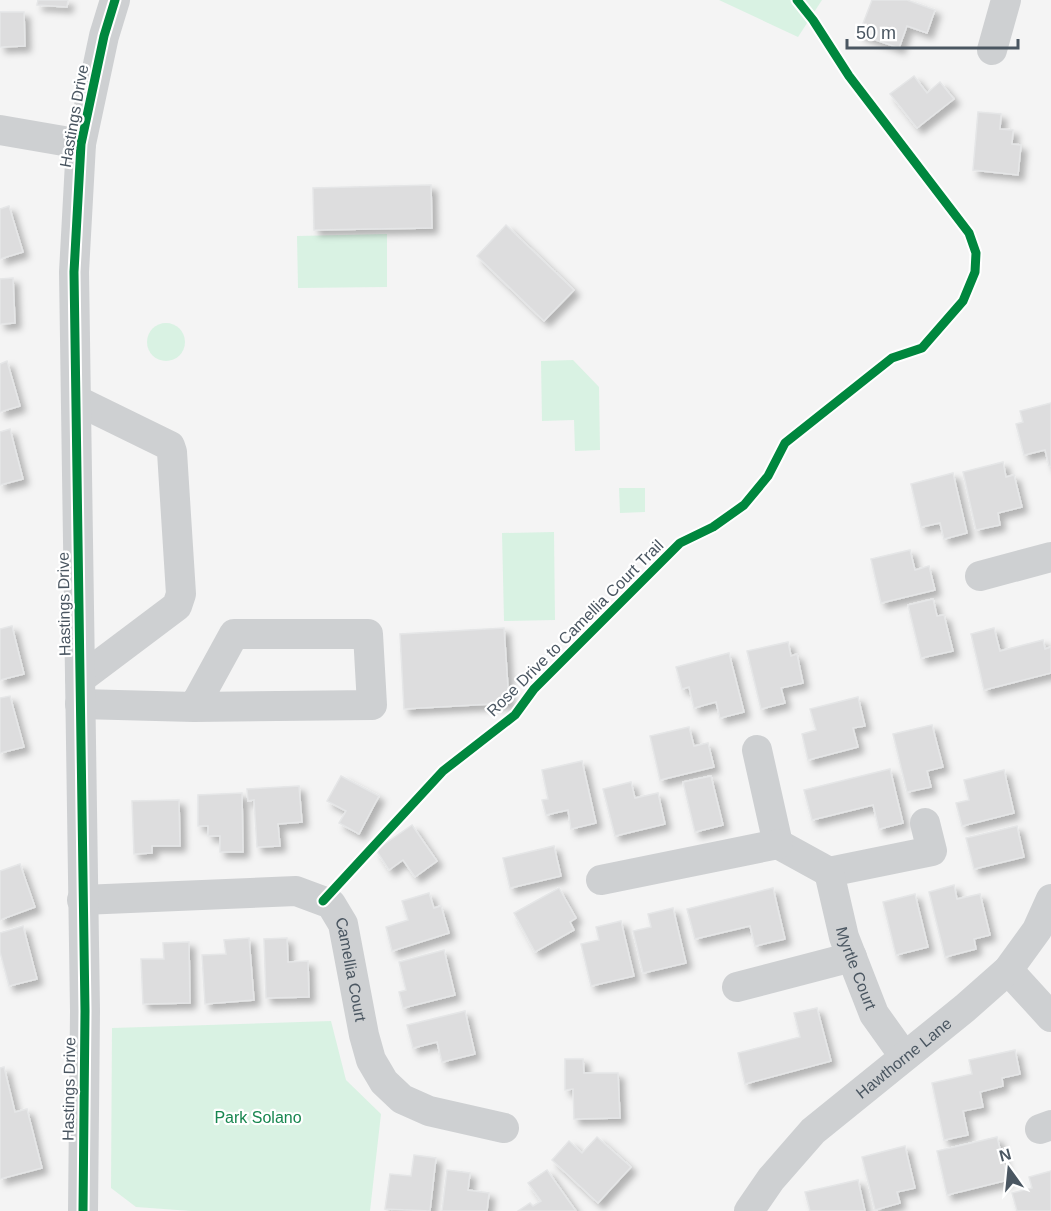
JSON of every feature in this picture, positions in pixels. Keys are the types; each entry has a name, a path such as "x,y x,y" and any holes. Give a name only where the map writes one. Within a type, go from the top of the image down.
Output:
{"street":[{"name":"Hastings Drive","path":"83,1211 85,1011 74,272 81,144 104,36 115,0"},
{"path":"992,50 1006,0"},
{"path":"0,130 81,144"},
{"path":"76,400 170,446 181,594 177,606 80,692"},
{"path":"980,576 1051,557"},
{"path":"80,692 194,707 372,705 368,634 234,634 194,707"},
{"path":"757,750 778,844"},
{"path":"601,880 778,844 829,872 932,851 925,823"},
{"name":"Myrtle Court","path":"829,872 844,937 874,1014 904,1056"},
{"name":"Camellia Court","path":"82,900 297,891 331,904 343,924 364,1035 371,1060 384,1082 402,1099 429,1111 504,1128"},
{"name":"Hawthorne Lane","path":"749,1211 771,1179 813,1131 965,1008 1008,970 1037,930 1051,899"},
{"path":"737,987 852,957"},
{"path":"1008,970 1051,1017"}],"green space":[{"path":"719,0 822,0 798,37"},
{"path":"387,234 387,287 298,288 297,236"},
{"path":"166,323 179,329 185,342 179,355 166,361 153,355 147,342 153,329"},
{"path":"573,360 599,387 600,450 575,451 574,420 542,421 541,361"},
{"path":"619,488 645,488 645,512 620,513"},
{"path":"554,532 555,620 504,621 502,533"},
{"name":"Park Solano","path":"331,1021 346,1080 381,1114 370,1211 191,1211 136,1207 111,1188 112,1028"}],"building":[{"path":"38,0 68,0 67,7 37,5"},
{"path":"872,0 907,0 935,10 927,33 907,26 899,48 859,34"},
{"path":"0,12 24,12 25,46 0,47"},
{"path":"914,76 927,93 940,82 954,99 917,128 890,94"},
{"path":"978,112 1001,114 1000,129 1013,130 1012,144 1021,145 1018,175 973,170"},
{"path":"431,185 432,228 314,230 313,188"},
{"path":"9,206 23,252 0,259 0,209"},
{"path":"506,225 574,290 544,321 477,256"},
{"path":"13,278 15,323 0,324 0,279"},
{"path":"7,361 20,406 0,412 0,364"},
{"path":"1051,403 1051,466 1049,466 1045,450 1024,455 1016,424 1023,422 1020,411"},
{"path":"10,429 23,479 0,485 0,432"},
{"path":"1003,462 1006,477 1014,475 1022,507 998,513 1000,525 976,530 963,472"},
{"path":"953,473 967,533 944,539 940,523 921,527 911,484"},
{"path":"910,550 915,570 929,566 935,590 881,603 871,559"},
{"path":"933,599 937,616 944,615 953,651 921,658 908,605"},
{"path":"12,626 24,674 0,680 0,629"},
{"path":"504,628 509,703 404,709 400,634"},
{"path":"994,628 1000,651 1043,640 1045,649 1051,647 1051,673 984,690 971,634"},
{"path":"788,642 791,656 797,654 803,683 781,688 785,703 761,709 747,651"},
{"path":"729,653 744,712 720,718 716,702 694,708 689,687 682,689 676,667"},
{"path":"10,696 24,747 0,753 0,698"},
{"path":"858,697 865,726 853,728 858,747 808,760 802,734 816,730 810,709"},
{"path":"932,725 943,767 927,771 931,787 907,792 893,734"},
{"path":"689,727 694,746 708,743 714,767 660,780 650,736"},
{"path":"582,761 596,823 571,829 568,810 546,815 542,800 548,799 542,770"},
{"path":"890,769 903,823 879,829 873,805 812,820 804,790"},
{"path":"1004,770 1014,813 962,826 956,803 969,800 964,780"},
{"path":"341,776 379,796 359,834 339,823 346,811 327,801"},
{"path":"711,776 723,825 695,832 683,782"},
{"path":"631,782 635,798 658,793 665,824 615,836 603,789"},
{"path":"299,786 302,822 278,824 280,846 257,847 254,800 248,801 247,789"},
{"path":"242,793 243,852 220,852 220,836 208,836 208,826 198,826 198,795"},
{"path":"179,800 180,846 152,846 152,853 134,854 132,801"},
{"path":"412,825 437,861 415,877 403,860 389,870 376,850"},
{"path":"1017,826 1024,857 974,869 966,838"},
{"path":"554,846 561,876 510,888 503,858"},
{"path":"20,864 35,907 0,920 0,871"},
{"path":"954,885 957,899 980,894 990,935 974,939 976,949 945,957 929,892"},
{"path":"559,888 576,918 570,922 574,930 535,952 514,913"},
{"path":"773,888 785,939 755,946 750,926 695,939 687,909"},
{"path":"429,893 434,908 441,906 449,933 392,951 386,927 408,920 402,901"},
{"path":"915,894 928,947 896,955 883,902"},
{"path":"673,908 686,963 643,973 633,931 651,927 648,914"},
{"path":"621,921 634,976 591,986 581,944 599,940 596,927"},
{"path":"23,926 37,979 9,986 0,952 0,933"},
{"path":"249,938 254,1000 205,1004 202,955 226,954 224,940"},
{"path":"287,938 288,962 308,961 309,997 266,998 264,939"},
{"path":"189,942 190,1003 143,1004 141,959 164,959 163,943"},
{"path":"444,950 455,995 403,1008 399,992 406,990 399,962"},
{"path":"817,1008 831,1061 745,1084 738,1053 800,1037 794,1013"},
{"path":"465,1011 475,1054 442,1062 437,1042 413,1048 407,1025"},
{"path":"1015,1050 1020,1074 1002,1078 1003,1086 980,1092 983,1107 963,1111 968,1135 944,1140 932,1083 972,1074 969,1060"},
{"path":"565,1059 583,1059 584,1073 618,1073 620,1118 574,1119 573,1089 565,1090"},
{"path":"4,1067 15,1112 27,1109 42,1168 0,1179 0,1068"},
{"path":"597,1137 631,1167 598,1203 552,1160 569,1141 582,1153"},
{"path":"997,1137 1008,1180 947,1195 937,1151"},
{"path":"905,1146 915,1188 897,1192 900,1203 875,1210 862,1157"},
{"path":"414,1155 436,1158 430,1211 385,1209 390,1174 411,1176"},
{"path":"447,1170 470,1173 468,1190 489,1193 487,1211 442,1211"},
{"path":"547,1170 576,1211 518,1211 530,1203 533,1206 541,1201 528,1183"},
{"path":"1051,1171 1051,1211 1017,1211 1012,1193 1032,1188 1029,1177"},
{"path":"858,1180 865,1211 810,1211 805,1192"}],"cycle path":[{"path":"83,1211 85,1011 74,272 81,144 104,36 115,0"},
{"name":"Rose Drive to Camellia Court Trail","path":"323,901 443,771 515,715 534,689 680,543 713,527 744,505 768,476 785,443 892,358 922,348 963,301 975,272 976,253 969,233 849,76 813,20 797,0"}]}
